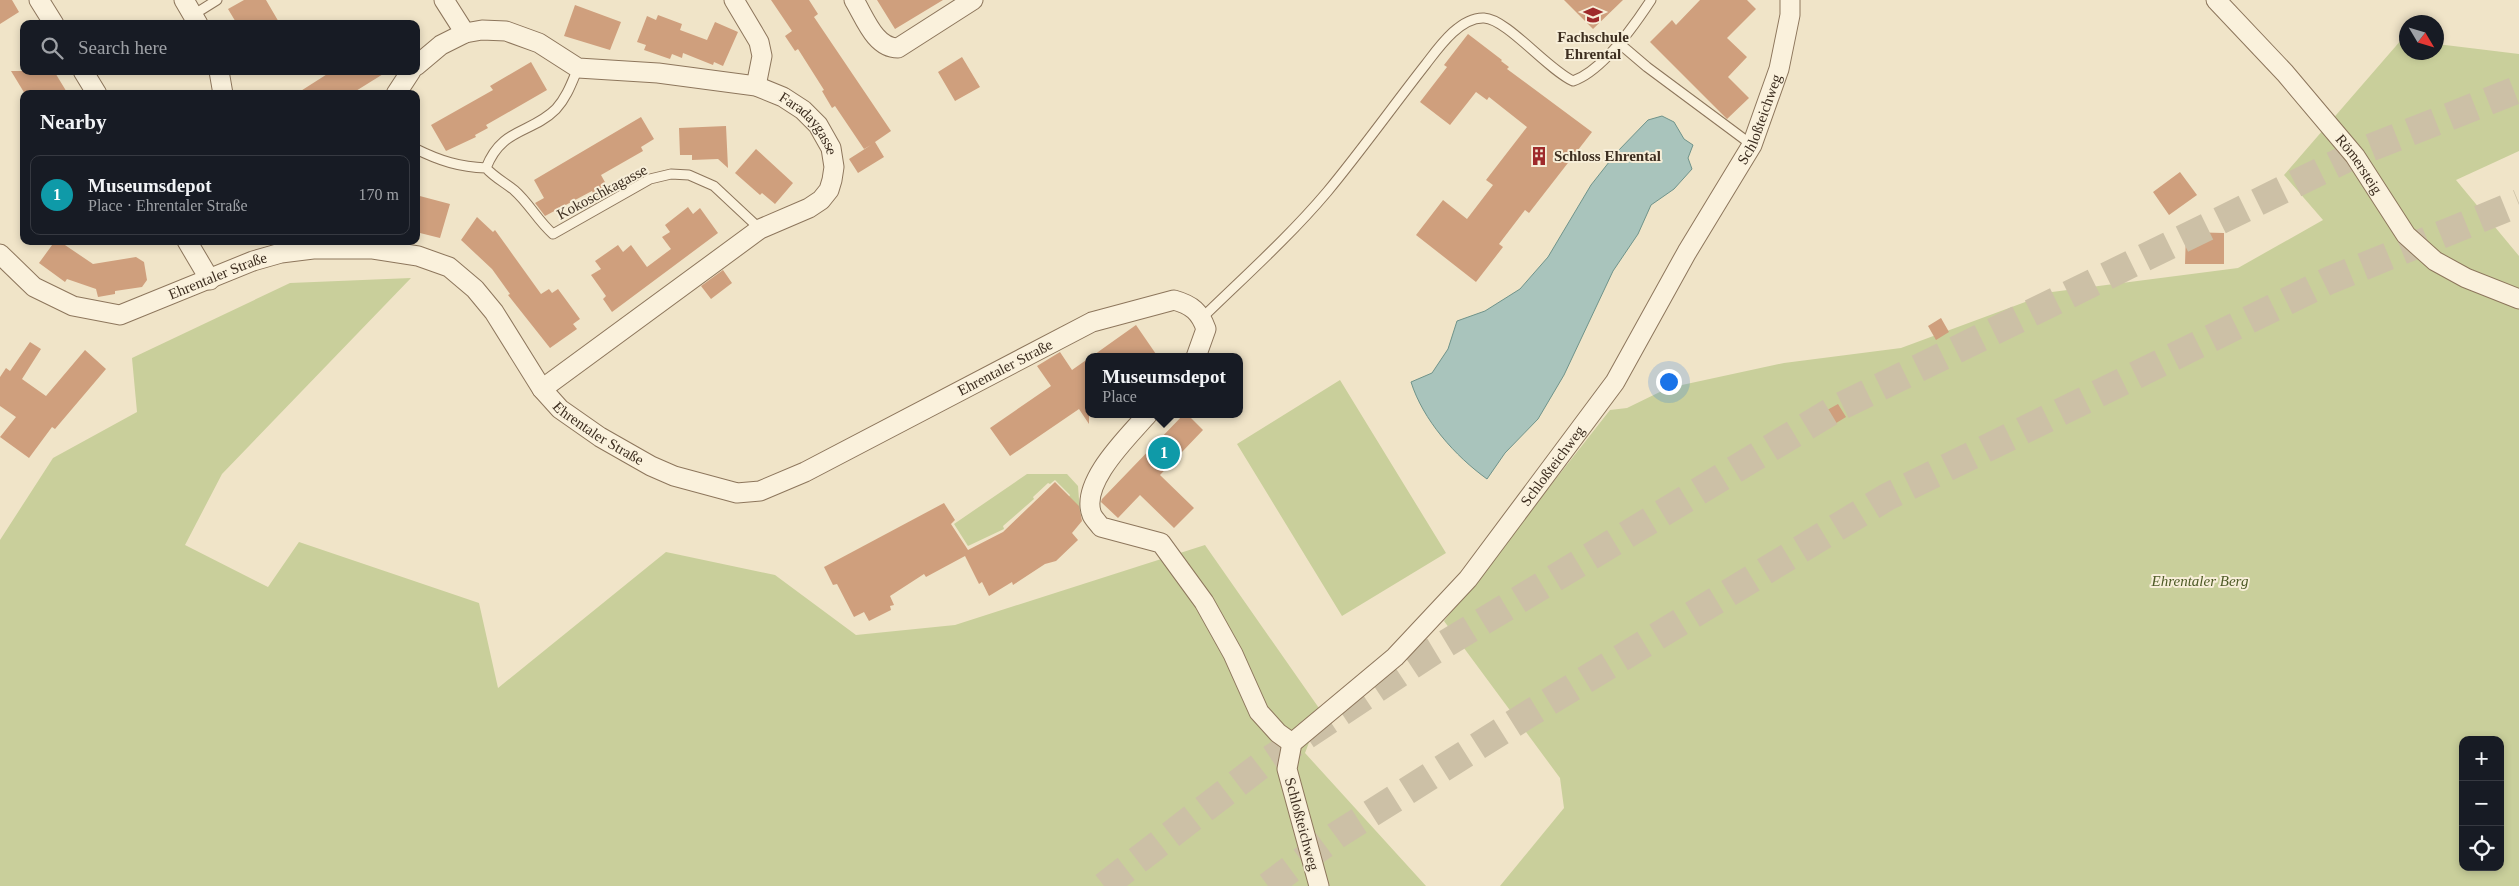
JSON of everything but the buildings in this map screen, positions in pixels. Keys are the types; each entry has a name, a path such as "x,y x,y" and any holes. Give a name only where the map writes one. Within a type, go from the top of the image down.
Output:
{"street":[{"path":"39,0 52,20"},
{"path":"444,0 465,33"},
{"path":"734,0 759,42 762,56 756,86"},
{"path":"854,0 881,44 889,48 898,48 973,0"},
{"name":"Schloßteichweg","path":"1319,886 1287,768 1292,744 1395,657 1468,579 1615,382 1687,252 1752,145 1779,69 1790,15 1790,0"},
{"name":"Römersteig","path":"2216,0 2285,73 2355,156 2406,235 2435,262 2466,278 2519,299"},
{"name":"Faradaygasse","path":"420,63 442,44 465,33 482,30 506,31 529,38 578,68 658,73 756,86 783,97 803,110 818,125 831,148 834,167 829,190 821,200 809,208 760,229 542,389"},
{"path":"85,75 95,90"},
{"path":"220,75 222,90"},
{"path":"399,90 408,75"},
{"path":"189,245 210,280"},
{"name":"Ehrentaler Straße","path":"0,254 34,287 73,306 120,315 254,261 313,245 373,249 418,256 449,267 475,289 494,312 542,389 560,409 600,437 651,466 674,476 737,493 760,491 805,472 1092,322 1174,300 1196,309 1202,318"},
{"path":"1197,353 1206,329 1202,318"},
{"path":"1145,418 1101,470 1092,489 1091,514 1101,527 1161,543 1204,602 1233,654 1259,712 1278,733 1292,744"}],"lane":[{"path":"192,13 217,0"},
{"path":"1202,318 1283,239 1326,192 1440,45 1465,24 1483,18 1498,22 1560,75 1573,80 1582,78 1620,44 1651,0"},
{"path":"1620,44 1647,67 1752,145"},
{"path":"420,151 460,167 486,168 492,152 501,142 554,111 566,97 578,68"},
{"name":"Kokoschkagasse","path":"486,168 514,190 543,225 553,234 650,178 671,174 696,177 714,186 760,229"}],"green space":[{"name":"Ehrentaler Berg","path":"2399,42 2399,60 2444,60 2444,45 2519,54 2519,151 2456,180 2519,256 2519,886 1500,886 1564,808 1560,778 1444,621 1610,410 1627,408 1668,388 1784,363 1901,348 2052,292 2238,268 2323,220 2284,175"},
{"path":"411,278 222,474 185,545 268,587 299,542 479,603 498,688 666,552 775,575 856,635 955,625 1205,545 1321,711 1305,753 1426,886 0,886 0,540 53,458 137,412 132,358 290,283"},
{"path":"1340,380 1446,553 1342,616 1237,444"},
{"path":"1027,474 1067,474 1078,486 1080,513 1067,500 1070,495 1055,480 1050,484 1048,483 1033,497 1034,499 1003,526 1004,529 968,546 954,524"}],"water":[{"path":"1662,116 1674,122 1684,139 1693,145 1688,158 1692,169 1674,189 1651,205 1638,234 1613,271 1564,375 1538,419 1505,453 1487,479 1463,459 1442,436 1423,410 1411,382 1432,373 1448,349 1457,321 1485,311 1520,289 1548,257 1591,185 1617,152 1648,120"}],"tunnel":[{"path":"1104,886 1260,766 1432,652 1835,409 2362,151 2519,89"},
{"path":"1268,886 1337,835 1527,715 1887,497 2330,280 2519,203"}],"place":[{"name":"Fachschule Ehrental","path":"1593,15"},
{"name":"Schloss Ehrental","path":"1539,156"},
{"name":"Museumsdepot","path":"1164,453"}]}
